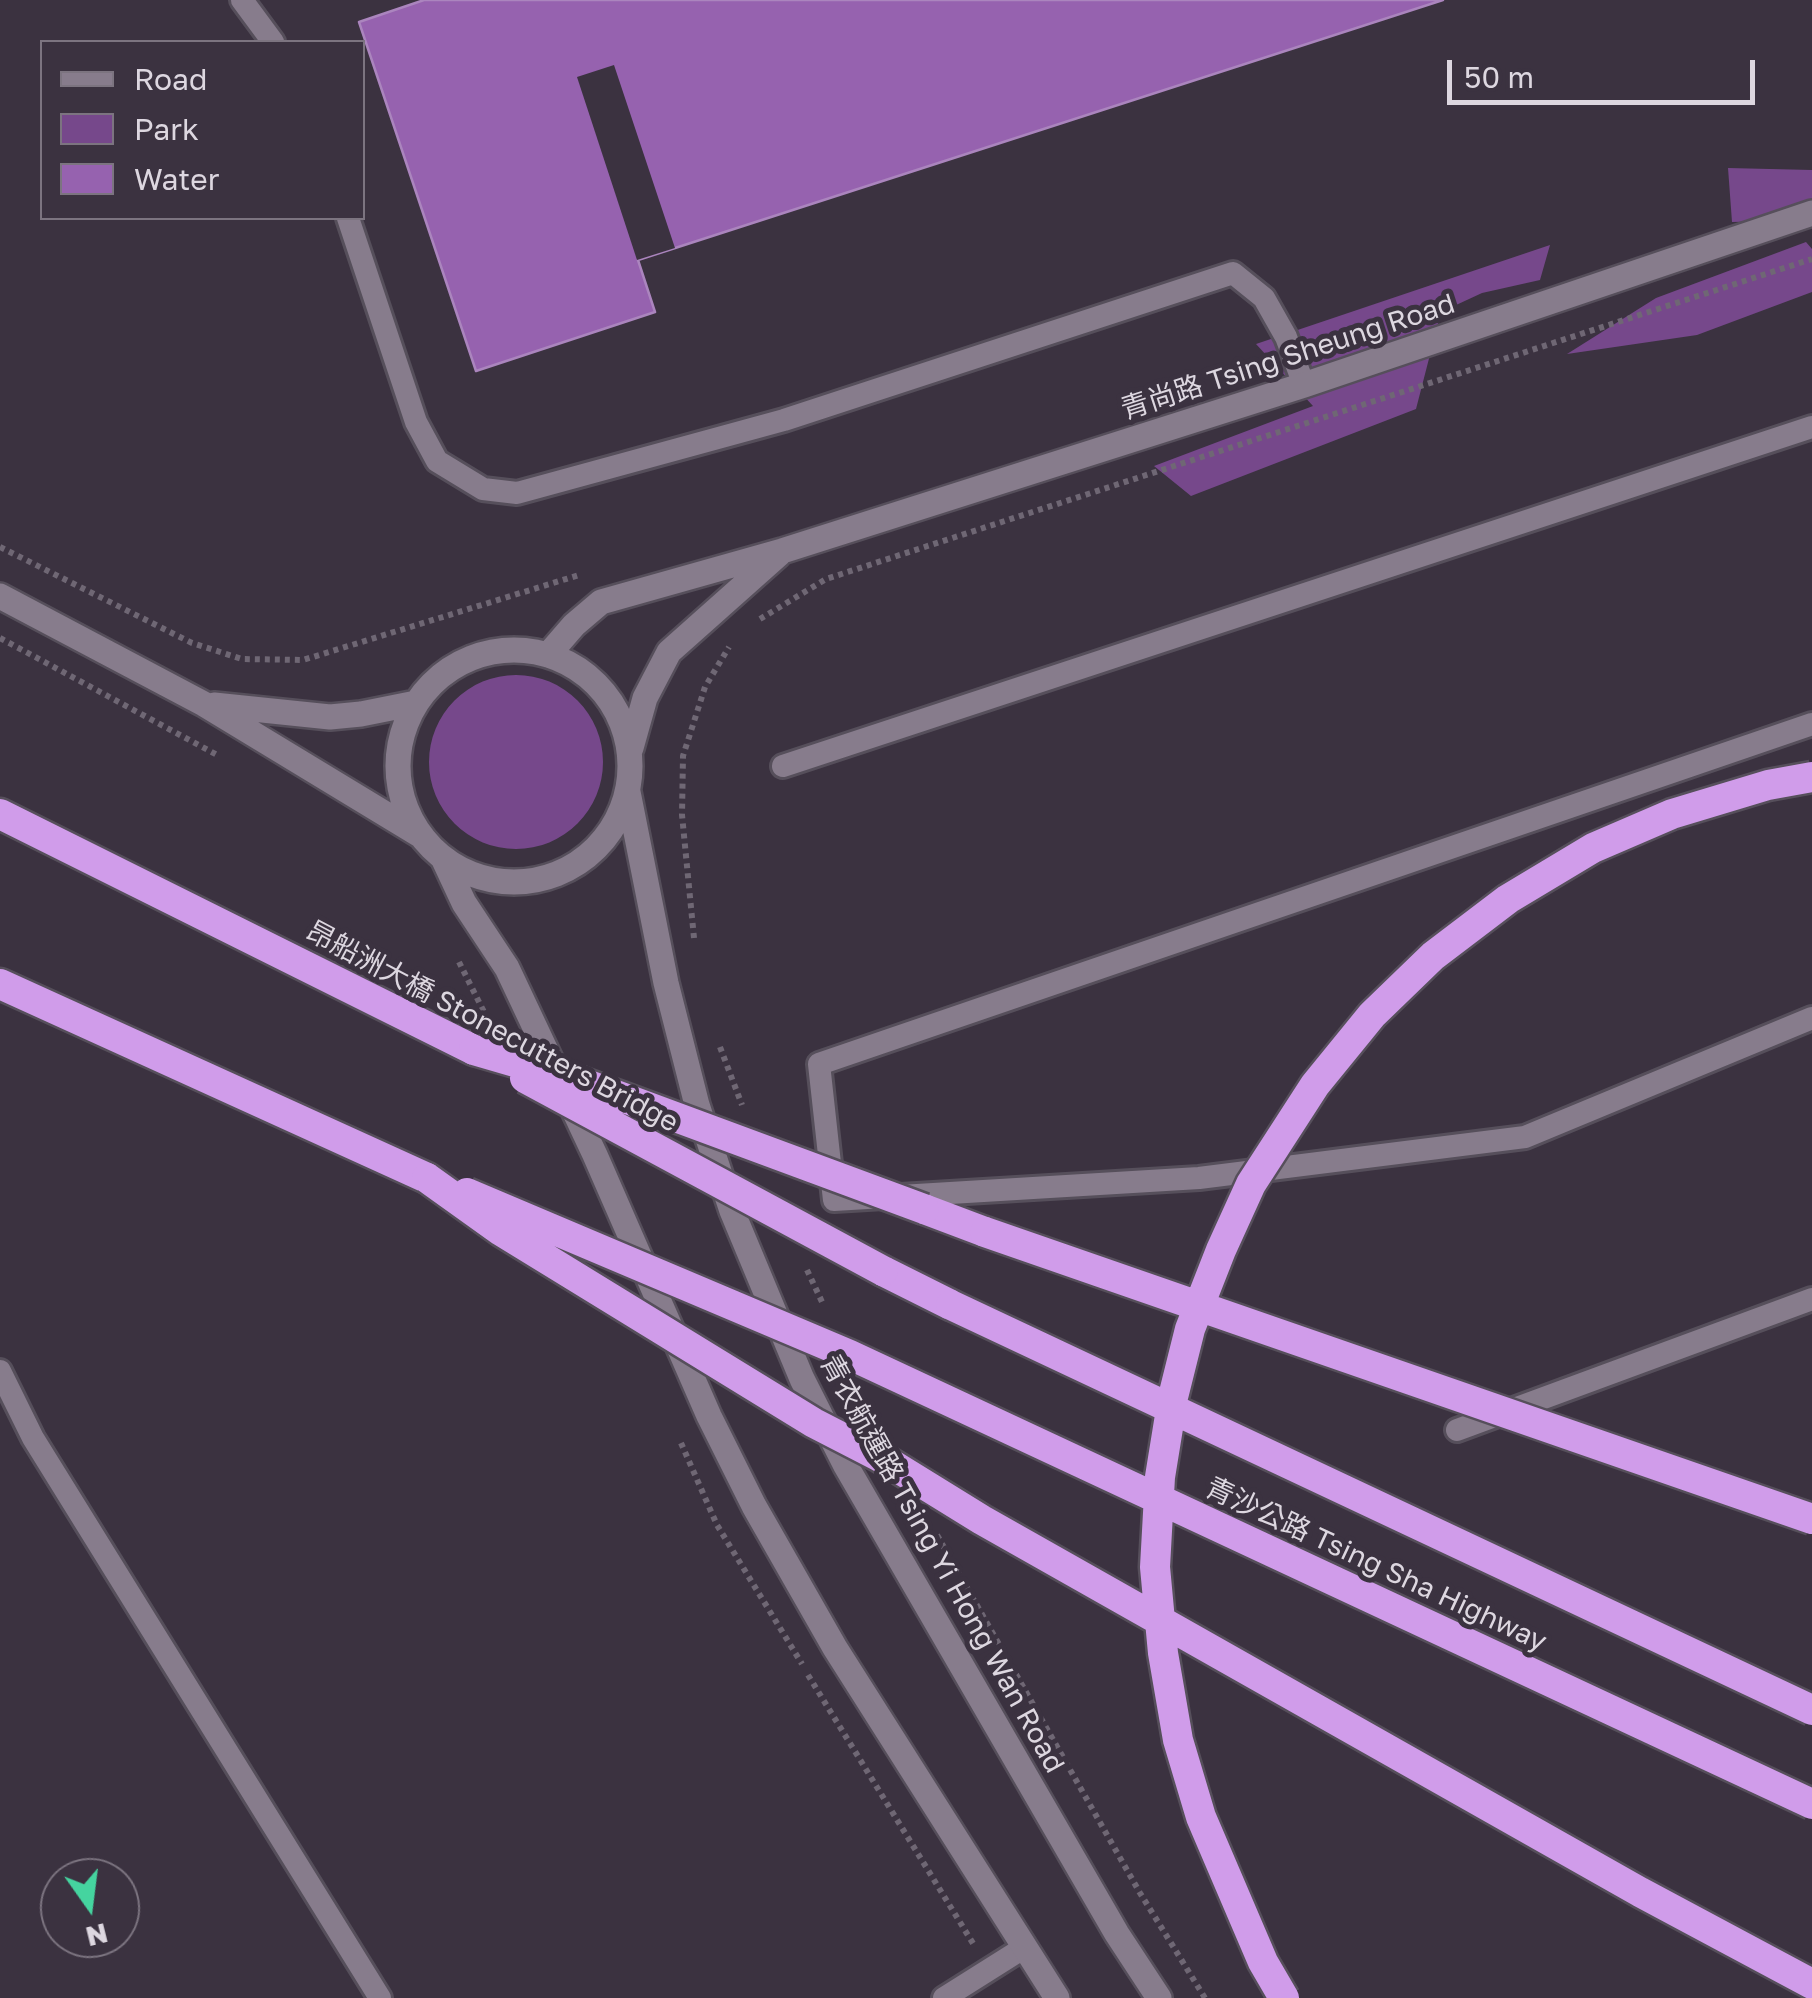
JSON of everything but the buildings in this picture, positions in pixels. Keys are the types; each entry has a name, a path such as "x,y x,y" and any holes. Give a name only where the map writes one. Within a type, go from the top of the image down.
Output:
{"highway":[{"path":"1284,1998 1262,1962 1201,1817 1175,1722 1163,1653 1155,1567 1160,1477 1174,1398 1190,1329 1221,1250 1252,1184 1314,1084 1372,1015 1433,956 1508,899 1593,848 1672,814 1768,785 1812,777"},
{"name":"昂船洲大橋 Stonecutters Bridge","path":"0,814 474,1050 951,1305"},
{"path":"0,984 427,1178 501,1231 982,1520 1622,1883 1812,1984"},
{"path":"474,1050 570,1078 985,1232 1812,1519"},
{"name":"青沙公路 Tsing Sha Highway","path":"427,1178 528,1217 913,1384 1812,1804"},
{"name":"青沙公路 Tsing Sha Highway","path":"951,1305 1812,1710"}],"street":[{"name":"青尚路 Tsing Sheung Road","path":"548,654 601,602 782,552 1304,385 1812,214"},
{"name":"青尚路 Tsing Sheung Road","path":"630,755 645,698 669,652 782,552"},
{"path":"0,596 204,704 420,835 443,858 472,874 504,882 538,880 568,868 595,849 615,822 628,792 630,755 622,722 604,692 579,669 548,654 518,650 488,653 460,662 435,680 416,703 401,736 397,770 403,804 420,835"},
{"path":"204,704 330,717 416,703"},
{"name":"青衣航運路 Tsing Yi Hong Wan Road","path":"628,792 666,983 697,1105 732,1211 802,1379 856,1483 1159,1998"},
{"path":"443,858 464,903 507,968 595,1155 709,1416 754,1506 835,1648 1057,1998"}],"lane":[{"path":"242,0 272,40"},
{"path":"349,220 416,422 437,461 483,489 517,493 784,420 1233,273 1264,298 1286,337 1304,385"},
{"path":"783,766 1812,427"},
{"path":"1812,724 820,1064 834,1200 1200,1178 1525,1136 1812,1018"},
{"path":"1457,1430 1812,1298"},
{"path":"0,1372 33,1438 380,1998"},
{"path":"944,1998 1026,1948"}],"path":[{"path":"752,624 826,579 1812,259"},
{"path":"0,547 192,643 242,660 304,660 595,570"},
{"path":"694,942 682,814 684,756 705,687 738,632"},
{"path":"714,1033 743,1108"},
{"path":"802,1256 825,1308"},
{"path":"934,1529 1140,1893 1205,1998"}],"green space":[{"path":"1728,168 1812,170 1812,220 1732,222"},
{"path":"1806,242 1812,249 1812,292 1697,335 1567,354 1656,298"},
{"path":"1550,245 1540,280 1482,293 1441,312 1416,409 1191,496 1154,466 1313,406 1256,344"},
{"path":"516,675 549,681 578,700 597,729 603,762 597,795 578,824 549,843 516,849 483,843 454,824 435,795 429,762 435,729 454,700 483,681"}],"water":[{"path":"424,0 1443,0 638,260 655,312 476,371 359,22"}],"pier":[{"path":"614,65 675,248 637,260 577,77"}]}
